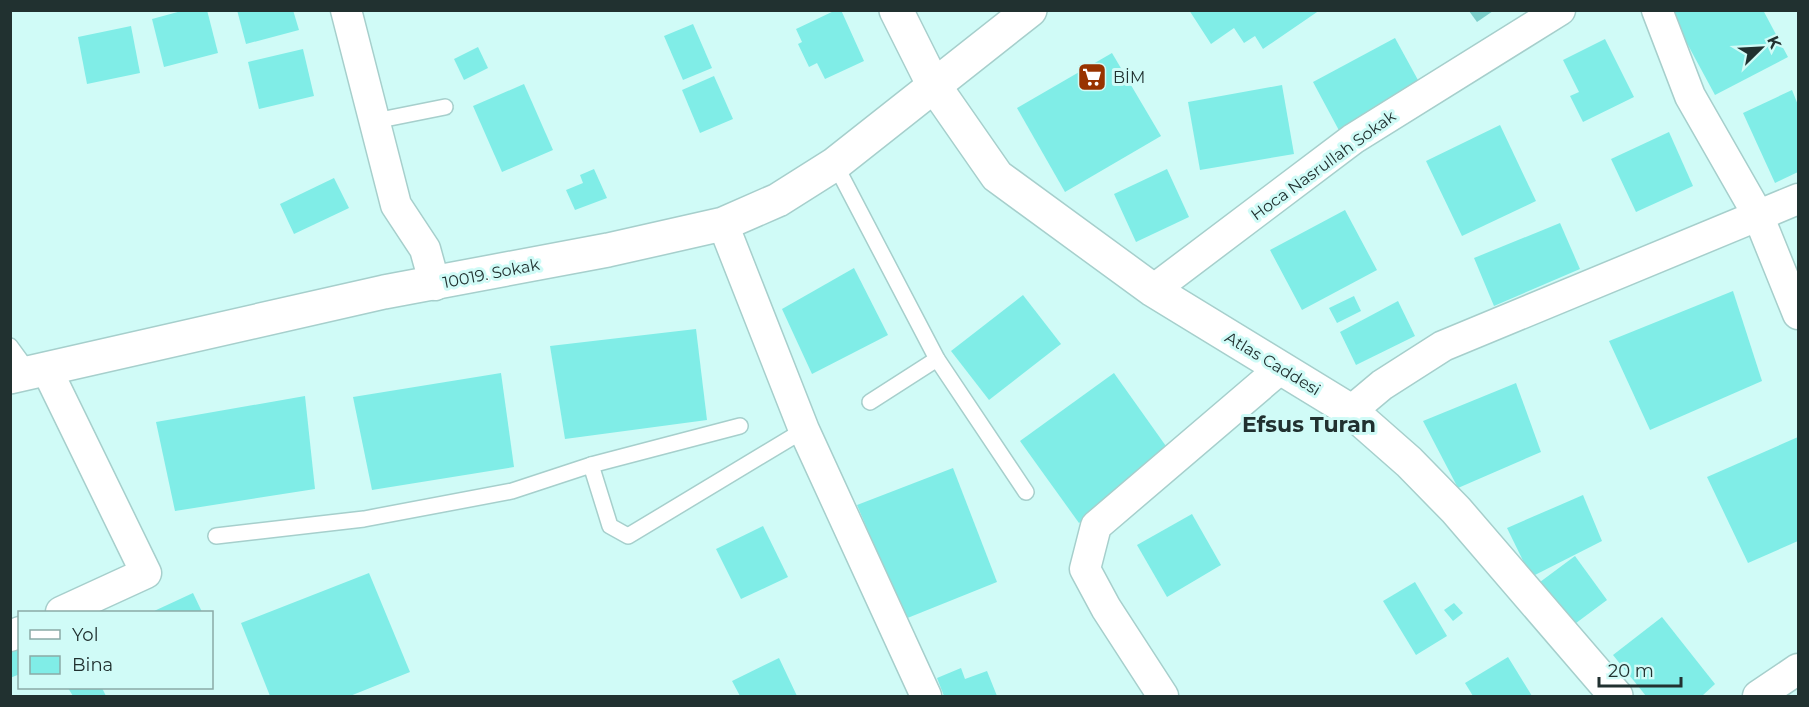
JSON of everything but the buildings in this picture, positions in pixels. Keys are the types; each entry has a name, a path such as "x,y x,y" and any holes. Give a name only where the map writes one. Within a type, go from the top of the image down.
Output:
{"street":[{"path":"346,10 396,205 425,249 435,285"},
{"name":"Atlas Caddesi","path":"896,10 933,84 997,176 1153,291 1351,411 1409,462 1456,510 1616,696"},
{"name":"10019. Sokak","path":"24,366 384,292 435,285 608,250 723,224 778,200 835,164 933,84 1030,10"},
{"name":"Hoca Nasrullah Sokak","path":"1153,291 1353,139 1560,10"},
{"path":"1657,10 1690,96 1758,215 1798,314"},
{"path":"1351,411 1382,385 1443,346 1798,199"},
{"path":"723,224 804,430 926,696"},
{"path":"24,366 146,573 63,611"},
{"path":"1163,696 1106,608 1085,569 1096,526 1281,368"},
{"path":"1758,696 1798,669"}],"lane":[{"path":"375,121 445,108"},
{"path":"835,164 937,359 1026,492"},
{"path":"870,402 937,359"},
{"path":"216,536 364,519 512,490 591,465 741,426"},
{"path":"591,465 610,526 628,536 804,430"}],"shaded area":[{"path":"1469,11 1493,11 1477,22"}],"place":[{"name":"BİM","path":"1092,77"}],"district":[{"name":"Efsus Turan","path":"1309,424"}]}
